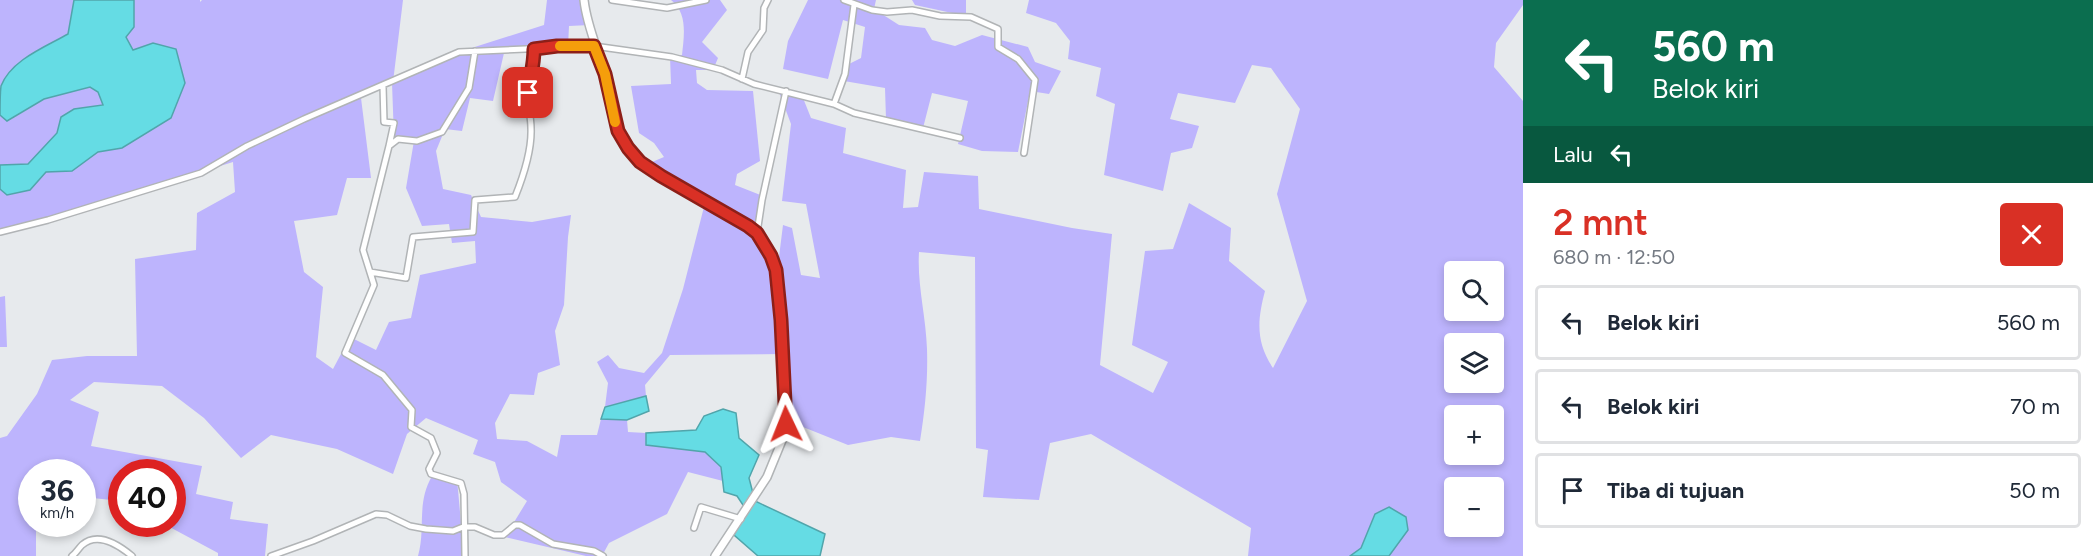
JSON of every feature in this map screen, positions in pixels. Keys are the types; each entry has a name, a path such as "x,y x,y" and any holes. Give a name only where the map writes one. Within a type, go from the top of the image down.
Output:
{"street":[{"path":"584,0 594,46 605,74 618,131 628,148 640,162 661,176 739,220 757,233 771,256 776,270 786,424 778,452 767,477 715,556"},
{"path":"612,0 667,8 706,0"},
{"path":"742,79 748,52 763,30 764,8 768,0"},
{"path":"844,0 854,5 887,12 912,10 940,16 971,17 998,29 998,47 1018,59 1035,80 1023,153"},
{"path":"834,104 845,74 854,5"},
{"path":"0,232 48,220 201,172 266,137 459,52 594,46 672,57 722,70 754,84 834,104 854,113 960,138"},
{"path":"370,272 406,278 413,237 473,232 475,200 515,197 524,174 531,129 528,93 534,66 534,49"},
{"path":"389,146 398,139 417,141 442,132 469,88 475,51"},
{"path":"383,86 384,122 394,123 363,250 374,285 345,353 383,375 412,410 411,427 431,438 437,453 429,469 431,474 460,483 464,494 465,556"},
{"path":"757,233 786,91"},
{"path":"694,528 701,507 741,519"},
{"path":"271,556 314,541 376,514 387,515 410,526 426,529 453,531 464,527 475,527 494,535 503,535 515,525 520,525 553,544 594,551 603,556"},
{"path":"72,556 83,544 92,540 118,544 132,556"}],"shaded area":[{"path":"0,0 74,0 68,34 11,70 0,88"},
{"path":"134,0 200,0 200,2 202,0 403,0 393,82 459,52 544,25 547,0 582,0 590,25 569,26 568,47 504,53 493,101 470,98 462,131 445,129 436,151 443,189 471,195 481,217 532,222 571,215 564,305 555,331 560,365 538,373 534,395 510,394 495,423 497,439 527,441 557,457 561,435 597,435 601,419 627,420 628,432 646,433 647,445 705,452 721,467 723,481 688,472 667,514 609,543 602,556 586,556 505,537 527,501 501,482 495,462 473,454 478,440 426,418 407,434 393,474 337,449 271,435 241,458 204,418 162,386 94,382 70,400 99,412 91,446 163,459 108,459 108,500 96,498 96,459 18,459 18,537 36,537 36,556 0,556 0,438 7,436 37,394 52,360 87,356 137,356 135,259 196,250 197,213 235,192 233,162 0,234 0,189 7,195 30,190 46,172 72,170 98,152 122,148 153,43 133,50 125,37 134,26","holes":["392,83 394,138 414,141 406,188 422,226 449,224 452,243 475,241 476,263 420,275 411,318 389,322 376,350 350,337 333,369 316,357 323,287 304,272 294,221 337,215 347,178 371,178 361,98"]},
{"path":"671,0 720,0 727,10 702,42 718,58 713,70 696,70 697,83 707,90 753,91 760,161 737,174 735,185 763,196 758,242 766,254 779,257 783,225 792,228 801,275 820,278 806,204 782,201 791,124 779,92 803,98 811,118 846,128 843,153 906,170 903,208 918,207 924,172 978,176 979,209 1112,234 1100,365 1153,393 1168,362 1132,345 1145,251 1173,249 1189,203 1231,228 1229,261 1265,291 1260,312 1260,331 1263,349 1273,368 1307,301 1277,194 1300,109 1271,68 1252,65 1235,103 1178,93 1170,119 1199,126 1192,148 1171,153 1163,191 1104,175 1115,104 1096,96 1101,68 1068,59 1070,41 1056,23 1026,13 1029,0 1523,0 1523,5 1496,43 1494,67 1523,101 1523,556 1248,556 1251,528 1091,434 1050,443 1039,500 983,497 988,450 976,448 975,257 919,252 927,361 926,395 920,441 891,437 848,445 788,421 783,354 670,355 645,385 646,396 605,407 608,383 597,362 608,355 619,368 644,373 662,353 683,289 705,203 640,167 664,157 654,143 639,133 631,86 671,84 670,56 682,55 684,40 684,25 680,11"},
{"path":"808,0 876,0 874,9 899,25 925,28 932,40 955,46 982,35 1028,47 1035,62 1061,71 1049,94 1030,91 1018,152 982,151 958,144 968,101 932,93 923,128 886,119 885,88 844,81 849,64 861,58 865,27 843,20 828,79 783,69 788,41"},
{"path":"912,0 966,0 966,16 915,5"},
{"path":"90,87 98,92 104,105 74,109 58,133 28,164 0,165 0,115 8,121 44,99"},
{"path":"5,296 7,347 0,347 0,297"},
{"path":"186,463 202,466 196,494 233,502 230,519 268,524 265,556 218,556 218,553 186,536"},
{"path":"432,476 457,479 464,556 418,556 424,496"}],"water":[{"path":"74,0 134,0 134,27 126,37 133,50 153,43 176,49 185,83 171,118 122,148 98,152 72,171 46,172 30,190 7,195 0,189 0,165 28,164 57,133 61,117 74,109 103,105 98,92 90,87 44,99 7,121 0,115 1,86 6,77 12,69 30,55 68,34"},
{"path":"646,396 649,411 627,420 601,419 605,407"},
{"path":"723,409 736,413 739,438 759,455 749,478 755,501 825,534 820,556 758,556 734,535 747,511 737,496 724,492 721,467 705,452 646,445 646,433 696,430 704,416"},
{"path":"1389,507 1406,517 1408,530 1389,556 1350,556 1361,548 1375,514"}],"slow traffic":[{"path":"560,46 594,46 605,74 615,122"}],"route":[{"path":"528,93 534,66 534,49 557,46 594,46 605,74 620,138 640,162 757,233 771,256 776,270 786,424"}]}
